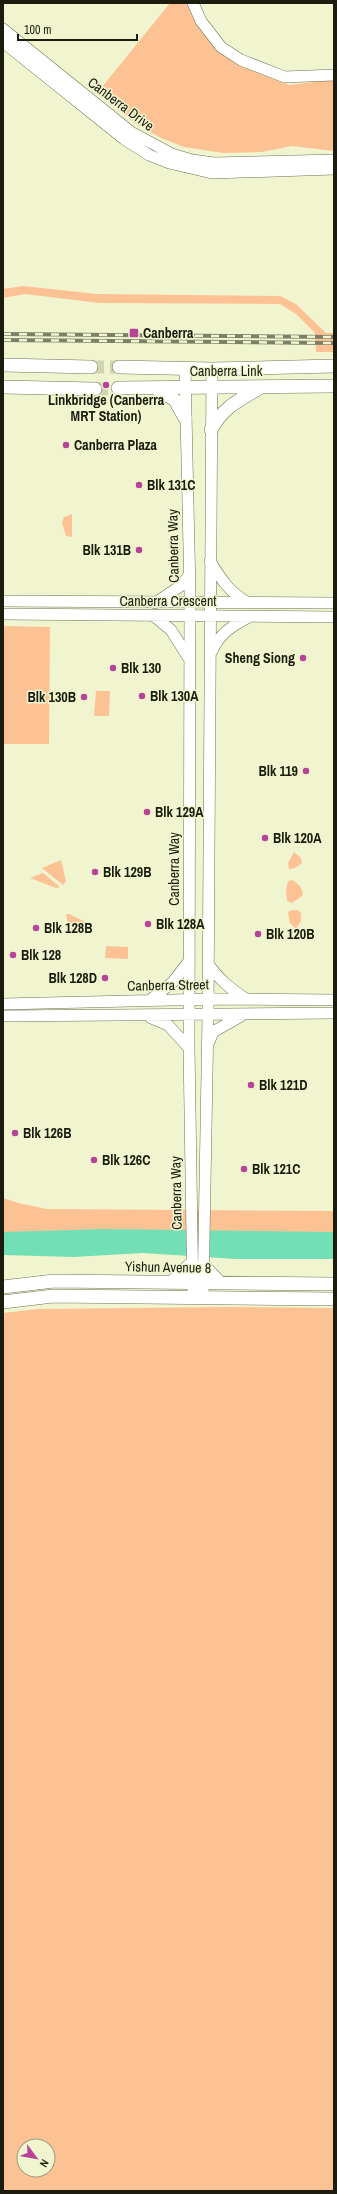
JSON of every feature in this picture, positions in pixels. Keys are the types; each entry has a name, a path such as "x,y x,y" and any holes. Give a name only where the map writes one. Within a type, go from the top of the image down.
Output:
{"main road":[{"path":"3,365 91,367"},
{"name":"Canberra Link","path":"119,367 212,369 334,366"},
{"name":"Canberra Link","path":"118,388 261,388 334,386"},
{"path":"3,387 95,389"},
{"path":"155,388 175,400 186,418"},
{"path":"211,430 218,418 229,406 261,388"},
{"path":"171,1283 198,1264 220,1283"},
{"name":"Yishun Avenue 8","path":"3,1287 54,1281 334,1284"},
{"path":"3,1302 53,1296 334,1299"}],"street":[{"path":"193,3 201,21 221,47 240,60 285,77 334,75"},
{"name":"Canberra Drive","path":"3,30 131,132 172,154 214,163 334,160"},
{"name":"Canberra Drive","path":"3,42 124,139 149,155 169,163 212,173 334,169"},
{"name":"Canberra Way","path":"185,368 190,615 188,657 191,1224 198,1264"},
{"name":"Canberra Way","path":"198,1298 198,1264 204,1225 208,1046 212,369"},
{"path":"210,561 228,589 248,603"},
{"path":"154,603 182,585 189,575"},
{"name":"Canberra Crescent","path":"3,602 210,604 334,603"},
{"path":"56,602 55,608 61,615"},
{"name":"Canberra Crescent","path":"3,614 334,616"},
{"path":"154,616 171,630 188,657"},
{"path":"211,652 216,642 231,626 252,616"},
{"path":"150,1000 173,982 190,960"},
{"path":"208,964 217,977 227,987 246,999"},
{"name":"Canberra Street","path":"3,1004 208,999 334,1000"},
{"path":"3,1016 208,1016 334,1014"},
{"path":"208,1046 214,1032 243,1015"},
{"path":"145,1016 168,1025 189,1048"}],"shaded area":[{"path":"170,3 188,3 191,13 218,51 236,64 290,85 334,79 334,151 292,146 262,152 223,153 184,147 161,138 138,125 98,92"},
{"path":"23,286 97,294 280,296 296,304 326,333 334,333 334,352 316,352 315,333 296,314 280,304 99,303 25,294 3,298 3,289"},
{"path":"72,514 72,537 66,536 62,523 64,517"},
{"path":"3,626 50,627 49,744 3,744"},
{"path":"96,691 110,691 109,716 94,716"},
{"path":"294,852 301,858 302,863 295,868 289,869 288,863"},
{"path":"61,860 66,881 63,885 42,868"},
{"path":"43,873 60,887 56,888 30,878"},
{"path":"293,880 300,886 303,893 302,896 292,903 287,901 286,890 288,881"},
{"path":"298,910 301,913 301,921 296,929 290,923 288,912"},
{"path":"66,914 94,926 84,930 69,930"},
{"path":"106,946 128,947 128,959 105,958"},
{"path":"3,1198 18,1203 47,1209 334,1211 334,1248 3,1253"},
{"path":"104,1229 334,1232 334,1259 236,1259 143,1253 74,1257 3,1255 3,1232"},
{"path":"227,1307 334,1308 334,2191 3,2191 3,1313 38,1309"}],"tunnel":[{"path":"91,367 119,367"},
{"path":"95,389 118,388"}],"railway":[{"path":"3,334 334,337"},
{"path":"3,340 334,343"}],"place":[{"name":"Canberra","path":"134,333"},
{"name":"Linkbridge (Canberra MRT Station)","path":"106,385"},
{"name":"Canberra Plaza","path":"66,445"},
{"name":"Blk 131C","path":"139,485"},
{"name":"Blk 131B","path":"139,550"},
{"name":"Sheng Siong","path":"303,658"},
{"name":"Blk 130","path":"113,668"},
{"name":"Blk 130A","path":"142,696"},
{"name":"Blk 130B","path":"84,697"},
{"name":"Blk 119","path":"306,771"},
{"name":"Blk 129A","path":"147,812"},
{"name":"Blk 120A","path":"265,838"},
{"name":"Blk 129B","path":"95,872"},
{"name":"Blk 128A","path":"148,924"},
{"name":"Blk 128B","path":"36,928"},
{"name":"Blk 120B","path":"258,934"},
{"name":"Blk 128","path":"13,955"},
{"name":"Blk 128D","path":"105,978"},
{"name":"Blk 121D","path":"251,1085"},
{"name":"Blk 126B","path":"15,1133"},
{"name":"Blk 126C","path":"94,1160"},
{"name":"Blk 121C","path":"244,1169"}]}
